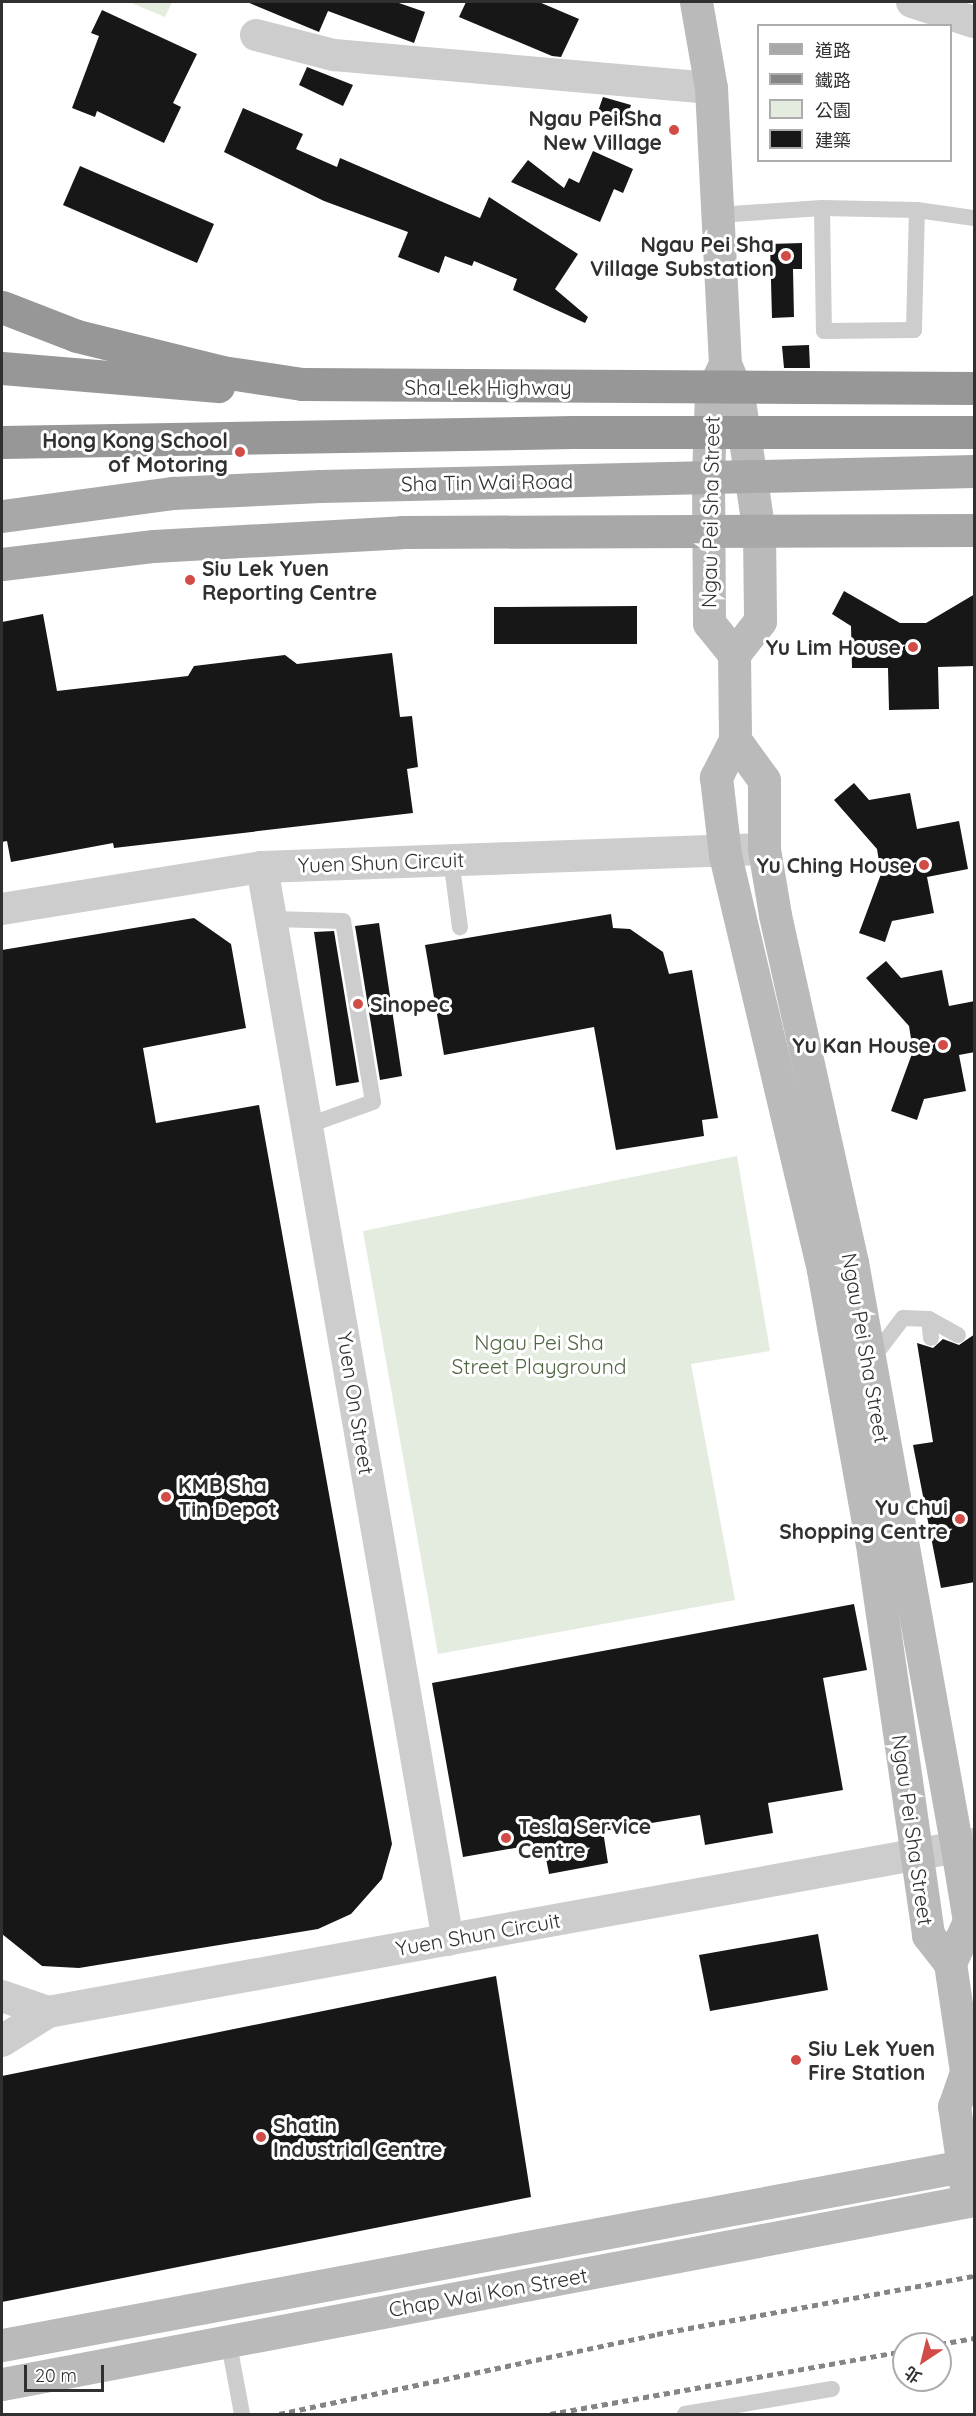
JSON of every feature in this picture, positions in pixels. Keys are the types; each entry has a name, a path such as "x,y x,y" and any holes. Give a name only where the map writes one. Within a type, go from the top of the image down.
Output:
{"highway":[{"path":"2,307 102,342 222,372 302,384"},
{"name":"Sha Lek Highway","path":"2,368 211,386 302,384 975,388"},
{"path":"2,442 63,443 573,432 975,432"},
{"path":"2,456 63,443"}],"main road":[{"name":"Sha Tin Wai Road","path":"2,516 191,492 747,474 975,471"},
{"path":"2,564 154,546 338,534 975,530"}],"street":[{"name":"Ngau Pei Sha Street","path":"696,2 711,88 725,364 738,394 747,474 759,533 760,621 734,654"},
{"path":"912,2 975,22"},
{"path":"256,35 334,55 711,88"},
{"name":"Ngau Pei Sha Street","path":"725,364 711,393 708,476 709,623 734,654 735,740 716,777 725,855 823,1270 918,1855 928,1935 950,1963 970,2076 954,2106 969,2165 971,2200"},
{"name":"Ngau Pei Sha Street","path":"735,740 764,780 764,849 966,1846 969,1921 950,1963"},
{"name":"Yuen Shun Circuit","path":"2,909 262,867 451,859 725,855 764,849"},
{"name":"Yuen On Street","path":"262,867 273,919 306,1126 448,1940"},
{"name":"Yuen Shun Circuit","path":"2,1996 48,2012 966,1846"},
{"path":"2,2041 48,2012"},
{"name":"Chap Wai Kon Street","path":"2,2345 969,2165"},
{"name":"Chap Wai Kon Street","path":"2,2384 228,2339 971,2200"}],"lane":[{"path":"822,208 824,331 914,330 917,210"},
{"path":"717,215 822,208 917,210 975,218"},
{"path":"451,859 460,927"},
{"path":"273,919 343,921 374,1102 306,1126"},
{"path":"929,1319 931,1338"},
{"path":"869,1364 898,1321 929,1319 958,1335"},
{"path":"228,2339 242,2415"},
{"path":"685,2415 832,2389"}],"green space":[{"path":"129,2 172,2 165,17"},
{"name":"Ngau Pei Sha Street Playground","path":"737,1156 770,1351 691,1364 735,1600 438,1654 363,1231"}],"building":[{"path":"247,2 396,2 425,12 414,43 328,11 319,32"},
{"path":"466,2 539,2 579,19 561,57 552,56 459,17"},
{"path":"102,10 197,54 173,103 181,107 164,143 97,111 95,117 72,108 99,36 91,33"},
{"path":"307,67 353,85 343,106 299,85"},
{"path":"603,97 631,105 624,126 596,117"},
{"path":"243,108 303,134 296,149 337,167 340,158 480,218 489,197 578,254 555,289 588,317 585,323 513,290 517,279 474,261 472,266 445,256 439,273 398,257 408,232 324,201 224,152"},
{"path":"593,151 633,169 623,193 614,189 600,222 511,182 528,160 564,188 569,178 579,183"},
{"path":"80,166 214,224 197,263 63,205"},
{"path":"802,243 802,269 793,269 794,317 772,318 770,244"},
{"path":"809,345 810,368 784,368 782,346"},
{"name":"Yu Lim House","path":"844,591 900,623 926,623 975,594 975,666 938,667 939,709 889,710 888,668 852,668 851,626 832,614"},
{"path":"637,606 637,644 494,644 494,607"},
{"path":"43,614 57,691 188,676 194,666 285,655 297,664 392,653 400,717 412,716 418,767 407,769 413,813 114,848 113,843 11,862 7,841 2,842 2,622"},
{"name":"Yu Ching House","path":"854,783 869,800 910,793 917,829 959,821 968,869 927,877 934,913 892,921 885,942 859,933 881,874 877,849 834,800"},
{"path":"611,914 613,928 630,929 663,952 669,974 692,970 718,1118 702,1120 704,1136 616,1150 594,1027 444,1055 425,945"},
{"name":"KMB Sha Tin Depot","path":"194,918 231,944 246,1028 143,1048 156,1123 259,1105 392,1844 382,1879 351,1914 318,1929 79,1968 42,1966 2,1934 2,950"},
{"path":"379,923 402,1076 380,1080 355,926"},
{"path":"334,931 359,1082 336,1086 314,932"},
{"name":"Yu Kan House","path":"886,961 901,978 942,970 949,1006 975,1001 975,1052 959,1055 966,1091 924,1099 917,1120 891,1111 913,1051 909,1026 866,978"},
{"name":"Yu Chui Shopping Centre","path":"975,1334 975,1582 941,1588 913,1445 933,1442 917,1343 933,1348 943,1339 959,1345"},
{"path":"854,1604 867,1670 823,1678 843,1790 768,1803 773,1833 705,1845 700,1815 603,1831 608,1863 549,1874 543,1843 463,1857 432,1683"},
{"path":"818,1934 828,1990 710,2011 699,1955"},
{"name":"Shatin Industrial Centre","path":"496,1976 531,2197 2,2302 2,2076"}],"railway":[{"path":"279,2414 657,2334 974,2276"},
{"path":"952,2342 974,2338"},
{"path":"550,2414 892,2353"}],"place":[{"name":"Ngau Pei Sha New Village","path":"674,130"},
{"name":"Ngau Pei Sha Village Substation","path":"786,256"},
{"name":"Hong Kong School of Motoring","path":"240,452"},
{"name":"Siu Lek Yuen Reporting Centre","path":"190,580"},
{"name":"Yu Lim House","path":"913,647"},
{"name":"Yu Ching House","path":"924,865"},
{"name":"Sinopec","path":"358,1004"},
{"name":"Yu Kan House","path":"943,1045"},
{"name":"KMB Sha Tin Depot","path":"166,1497"},
{"name":"Yu Chui Shopping Centre","path":"960,1519"},
{"name":"Tesla Service Centre","path":"506,1838"},
{"name":"Siu Lek Yuen Fire Station","path":"796,2060"},
{"name":"Shatin Industrial Centre","path":"261,2137"}]}
